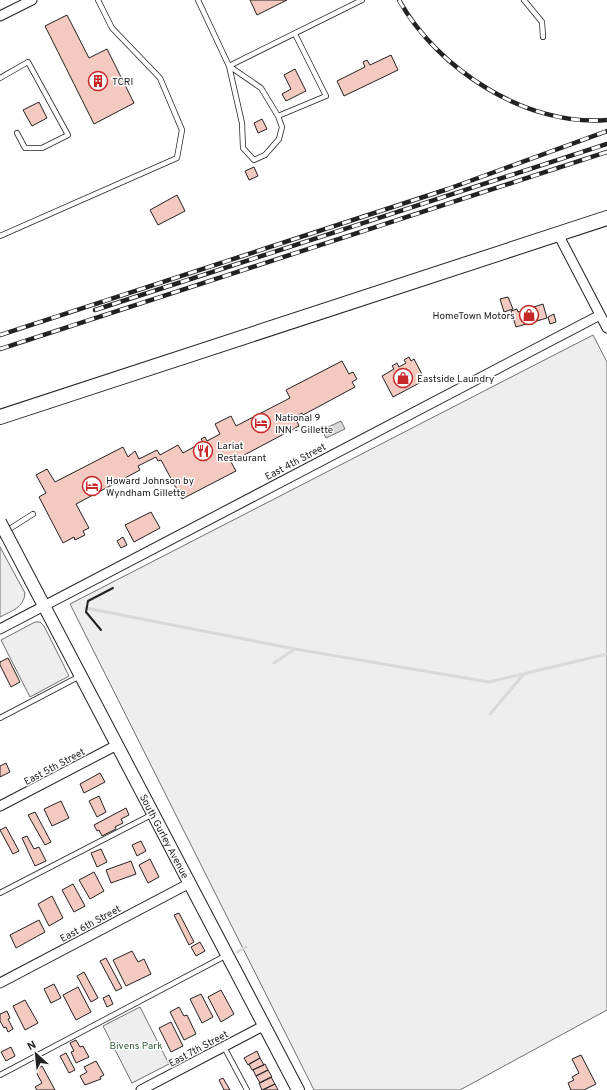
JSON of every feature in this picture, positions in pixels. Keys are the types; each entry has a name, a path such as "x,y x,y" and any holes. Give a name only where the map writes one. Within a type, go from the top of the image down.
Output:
{"main road":[{"path":"0,417 607,218"}],"street":[{"path":"0,16 32,0"},
{"path":"558,234 607,328"},
{"name":"East 4th Street","path":"0,629 600,315"},
{"name":"South Gurley Avenue","path":"0,522 298,1090"},
{"name":"East 5th Street","path":"0,806 117,745"},
{"name":"East 6th Street","path":"0,983 190,883"},
{"name":"East 7th Street","path":"141,1090 265,1026"}],"lane":[{"path":"0,236 177,158 182,130 160,78 112,28 98,0"},
{"path":"198,0 229,66 242,123 243,148 254,160 265,156 279,139 282,127 278,116 261,88 229,66"},
{"path":"229,66 362,0"},
{"path":"524,0 542,22 542,37"},
{"path":"278,116 326,96 295,34"},
{"path":"0,78 28,62 68,134 42,148 25,148 17,133"},
{"path":"0,535 33,514"},
{"path":"0,718 81,676"},
{"path":"0,893 154,814"},
{"path":"0,1075 228,955"},
{"path":"224,1047 247,1090"}],"green space":[{"path":"593,335 607,362 607,1010 460,1090 314,1090 70,604"},
{"path":"0,547 25,593 20,606 0,617"},
{"path":"35,622 40,622 44,626 69,676 30,697 1,640"},
{"name":"Bivens Park","path":"140,1007 169,1064 132,1083 103,1026"}],"shaded area":[{"path":"341,421 345,429 326,438 322,430"}],"building":[{"path":"250,0 287,0 257,15"},
{"name":"TCRI","path":"67,15 89,58 107,49 134,103 94,124 45,26"},
{"path":"391,55 398,70 344,96 337,81 365,67 363,62 367,60 370,65"},
{"path":"295,69 306,91 286,101 282,94 291,89 284,75"},
{"path":"39,102 47,118 32,126 23,110"},
{"path":"262,119 267,129 258,133 254,123"},
{"path":"254,167 258,176 249,180 245,171"},
{"path":"177,195 185,211 158,225 150,210"},
{"path":"508,297 513,309 504,312 500,299"},
{"name":"HomeTown Motors","path":"543,304 547,318 516,327 511,311 517,309 518,312"},
{"path":"554,314 556,322 550,324 548,317"},
{"name":"Eastside Laundry","path":"409,357 411,361 414,359 425,380 393,397 382,376 394,369 392,366 397,363 399,367 406,363 404,360"},
{"path":"342,361 349,374 353,372 357,379 352,382 355,387 303,415 302,413 295,417 299,426 231,462 236,471 182,499 161,460 158,461 156,457 138,466 140,470 76,504 89,528 83,531 85,535 75,540 74,537 63,543 39,497 46,493 36,475 47,469 55,482 123,447 128,457 135,451 139,459 157,450 160,455 178,445 183,453 203,442 201,439 205,437 207,441 220,434 215,424 231,416 236,426 290,398 286,390"},
{"path":"151,512 160,528 134,542 125,525"},
{"path":"123,537 127,545 121,548 117,541"},
{"path":"8,658 20,682 11,687 0,665 0,662"},
{"path":"6,763 10,772 0,777 0,766"},
{"path":"100,773 105,782 84,793 80,784"},
{"path":"99,796 106,812 97,817 89,801"},
{"path":"61,801 69,818 52,826 44,809"},
{"path":"126,808 129,815 121,819 123,823 115,827 116,829 102,836 99,830 97,831 94,825"},
{"path":"35,812 51,842 45,845 28,815"},
{"path":"6,827 19,851 13,854 0,830"},
{"path":"27,836 34,849 39,847 46,861 35,866 22,838"},
{"path":"141,841 146,851 137,856 132,845"},
{"path":"101,849 107,862 97,867 91,853"},
{"path":"150,859 159,877 148,883 139,865"},
{"path":"131,861 136,874 111,883 106,870"},
{"path":"94,872 104,891 90,899 79,880"},
{"path":"73,884 85,906 74,912 62,890"},
{"path":"52,896 63,918 49,926 38,904"},
{"path":"179,913 194,942 189,945 174,915"},
{"path":"39,920 45,932 16,948 10,935"},
{"path":"200,942 205,951 196,956 191,947"},
{"path":"132,951 138,962 144,959 151,974 126,986 113,960"},
{"path":"106,958 122,988 116,991 100,961"},
{"path":"84,972 98,998 91,1002 77,976"},
{"path":"54,984 61,998 51,1003 44,989"},
{"path":"78,987 91,1012 76,1020 63,995"},
{"path":"221,990 234,1014 221,1022 208,997"},
{"path":"201,994 213,1017 202,1023 190,999"},
{"path":"109,995 113,1004 107,1007 103,998"},
{"path":"25,1000 38,1023 25,1030 13,1006"},
{"path":"179,1007 184,1016 187,1015 196,1034 184,1040 170,1012"},
{"path":"7,1011 10,1018 8,1019 13,1029 8,1032 6,1027 4,1028 0,1021 0,1014"},
{"path":"171,1022 183,1046 171,1052 159,1028"},
{"path":"76,1040 80,1047 83,1046 89,1057 76,1063 71,1052 74,1051 70,1043"},
{"path":"11,1047 15,1056 6,1061 1,1052"},
{"path":"257,1051 260,1058 248,1065 244,1058"},
{"path":"66,1053 75,1070 69,1073 60,1056"},
{"path":"581,1055 596,1084 584,1090 571,1090 568,1083 574,1080 572,1077 579,1073 572,1059"},
{"path":"260,1058 264,1065 252,1070 249,1064"},
{"path":"96,1061 104,1075 100,1077 101,1079 85,1085 80,1076 87,1072 84,1067"},
{"path":"265,1064 268,1070 256,1076 253,1070"},
{"path":"42,1066 55,1090 37,1090 35,1087 42,1083 35,1070"},
{"path":"268,1070 272,1077 260,1083 256,1076"},
{"path":"271,1077 275,1084 262,1090 259,1083"},
{"path":"223,1078 230,1090 224,1090 219,1080"},
{"path":"275,1084 278,1090 263,1090"}],"waterway":[{"path":"86,608 295,649 489,682 607,654"},
{"path":"274,663 295,649"},
{"path":"490,714 524,674"},
{"path":"237,952 246,947"}],"railway":[{"path":"399,0 416,25 436,49 460,70 487,88 516,103 546,114 577,120 607,120"},
{"path":"0,335 448,189 607,131"},
{"path":"95,310 607,144"},
{"path":"0,349 607,152"}],"wall":[{"path":"101,630 86,612 88,601 113,588"}],"place":[{"name":"TCRI","path":"98,81"},
{"name":"HomeTown Motors","path":"529,315"},
{"name":"Eastside Laundry","path":"403,378"},
{"name":"National 9 INN - Gillette","path":"261,423"},
{"name":"Lariat Restaurant","path":"203,451"},
{"name":"Howard Johnson by Wyndham Gillette","path":"92,486"}]}
